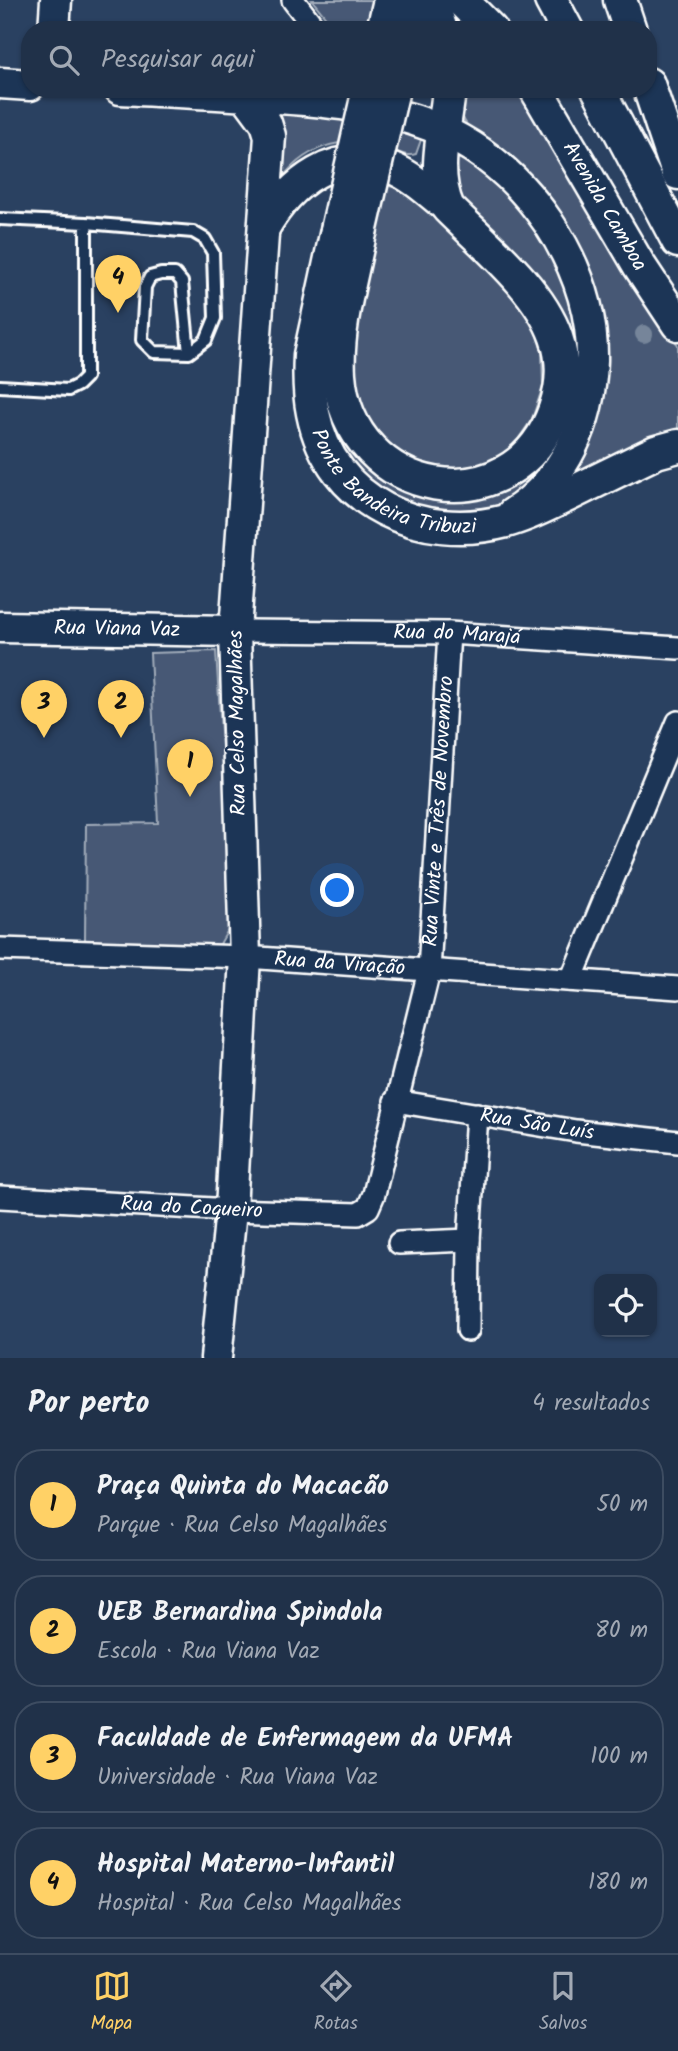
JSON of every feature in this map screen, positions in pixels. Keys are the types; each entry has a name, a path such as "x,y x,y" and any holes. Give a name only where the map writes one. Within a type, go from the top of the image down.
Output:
{"main road":[{"path":"55,21 56,0"},
{"path":"385,21 390,0"},
{"path":"409,21 413,0"},
{"path":"430,0 438,21"},
{"path":"461,0 482,21"},
{"path":"551,0 562,21"},
{"path":"620,0 627,21"},
{"path":"0,83 21,84"},
{"name":"Rua Celso Magalhães","path":"216,1358 231,1210 245,957 235,631 270,136 266,123 247,98"},
{"name":"Ponte Bandeira Tribuzi","path":"274,98 372,108 444,130 499,167 540,210 575,268 591,326 591,386 583,423 551,481 534,498 509,516 486,526 445,528 406,520 387,511 343,476 325,446 313,413 309,373 313,336 348,232 390,98"},
{"name":"Ponte Bandeira Tribuzi","path":"264,228 283,198 306,178 332,166 358,161 378,164 401,173 448,208 541,306 557,340 561,366 557,403 544,436 505,472 480,482 440,484 395,470 374,455 353,424 343,397 339,356 348,232 368,98"},
{"path":"448,98 440,178 448,208"},
{"name":"Avenida Camboa","path":"541,98 639,265 678,324"},
{"name":"Avenida Camboa","path":"603,98 678,241"},
{"path":"652,98 678,173"},
{"path":"486,526 526,515 656,452 678,446"},
{"name":"Rua Viana Vaz","path":"0,627 235,631"}],"street":[{"path":"293,0 309,21"},
{"name":"Rua do Marajá","path":"235,631 449,633 678,648"},
{"name":"Rua Vinte e Três de Novembro","path":"374,1194 429,971 449,633"},
{"path":"571,980 678,722"},
{"name":"Rua da Viração","path":"0,949 245,957 678,988"},
{"name":"Rua São Luís","path":"396,1101 576,1131 678,1142"},
{"path":"467,1331 469,1240 477,1114"},
{"name":"Rua do Coqueiro","path":"0,1197 358,1214 368,1208 374,1194"},
{"path":"399,1243 469,1240"}],"lane":[{"path":"0,219 193,232 205,239 213,253 215,317 206,340 189,353 154,352 142,340 145,287 150,278 161,274 175,274 182,282 189,353"},
{"path":"0,386 68,390 86,377 86,223"}],"shaded area":[{"path":"312,0 413,0 424,21 329,21"},
{"path":"461,98 527,98 662,323 678,345 678,437 573,478 598,415 604,382 606,348 596,282 583,251 564,221 504,154 469,127 462,114"},
{"path":"294,105 422,137 416,154 412,155 369,143 338,143 324,147 298,161 277,185 278,116 281,109"},
{"path":"454,157 469,161 511,194 553,255 569,292 580,351 574,412 543,469 501,509 475,516 415,511 360,476 335,437 347,436 473,495 570,384 456,190"},
{"path":"382,184 405,190 436,210 531,318 542,351 543,386 532,419 512,448 499,460 463,469 426,466 392,450 367,425 348,376"},
{"path":"216,651 230,876 228,930 220,944 209,947 85,940 86,824 158,823 150,653"}],"place":[{"name":"Hospital Materno-Infantil","path":"118,313"},
{"name":"Faculdade de Enfermagem da UFMA","path":"44,738"},
{"name":"UEB Bernardina Spindola","path":"121,738"},
{"name":"Praça Quinta do Macacão","path":"190,797"}]}
